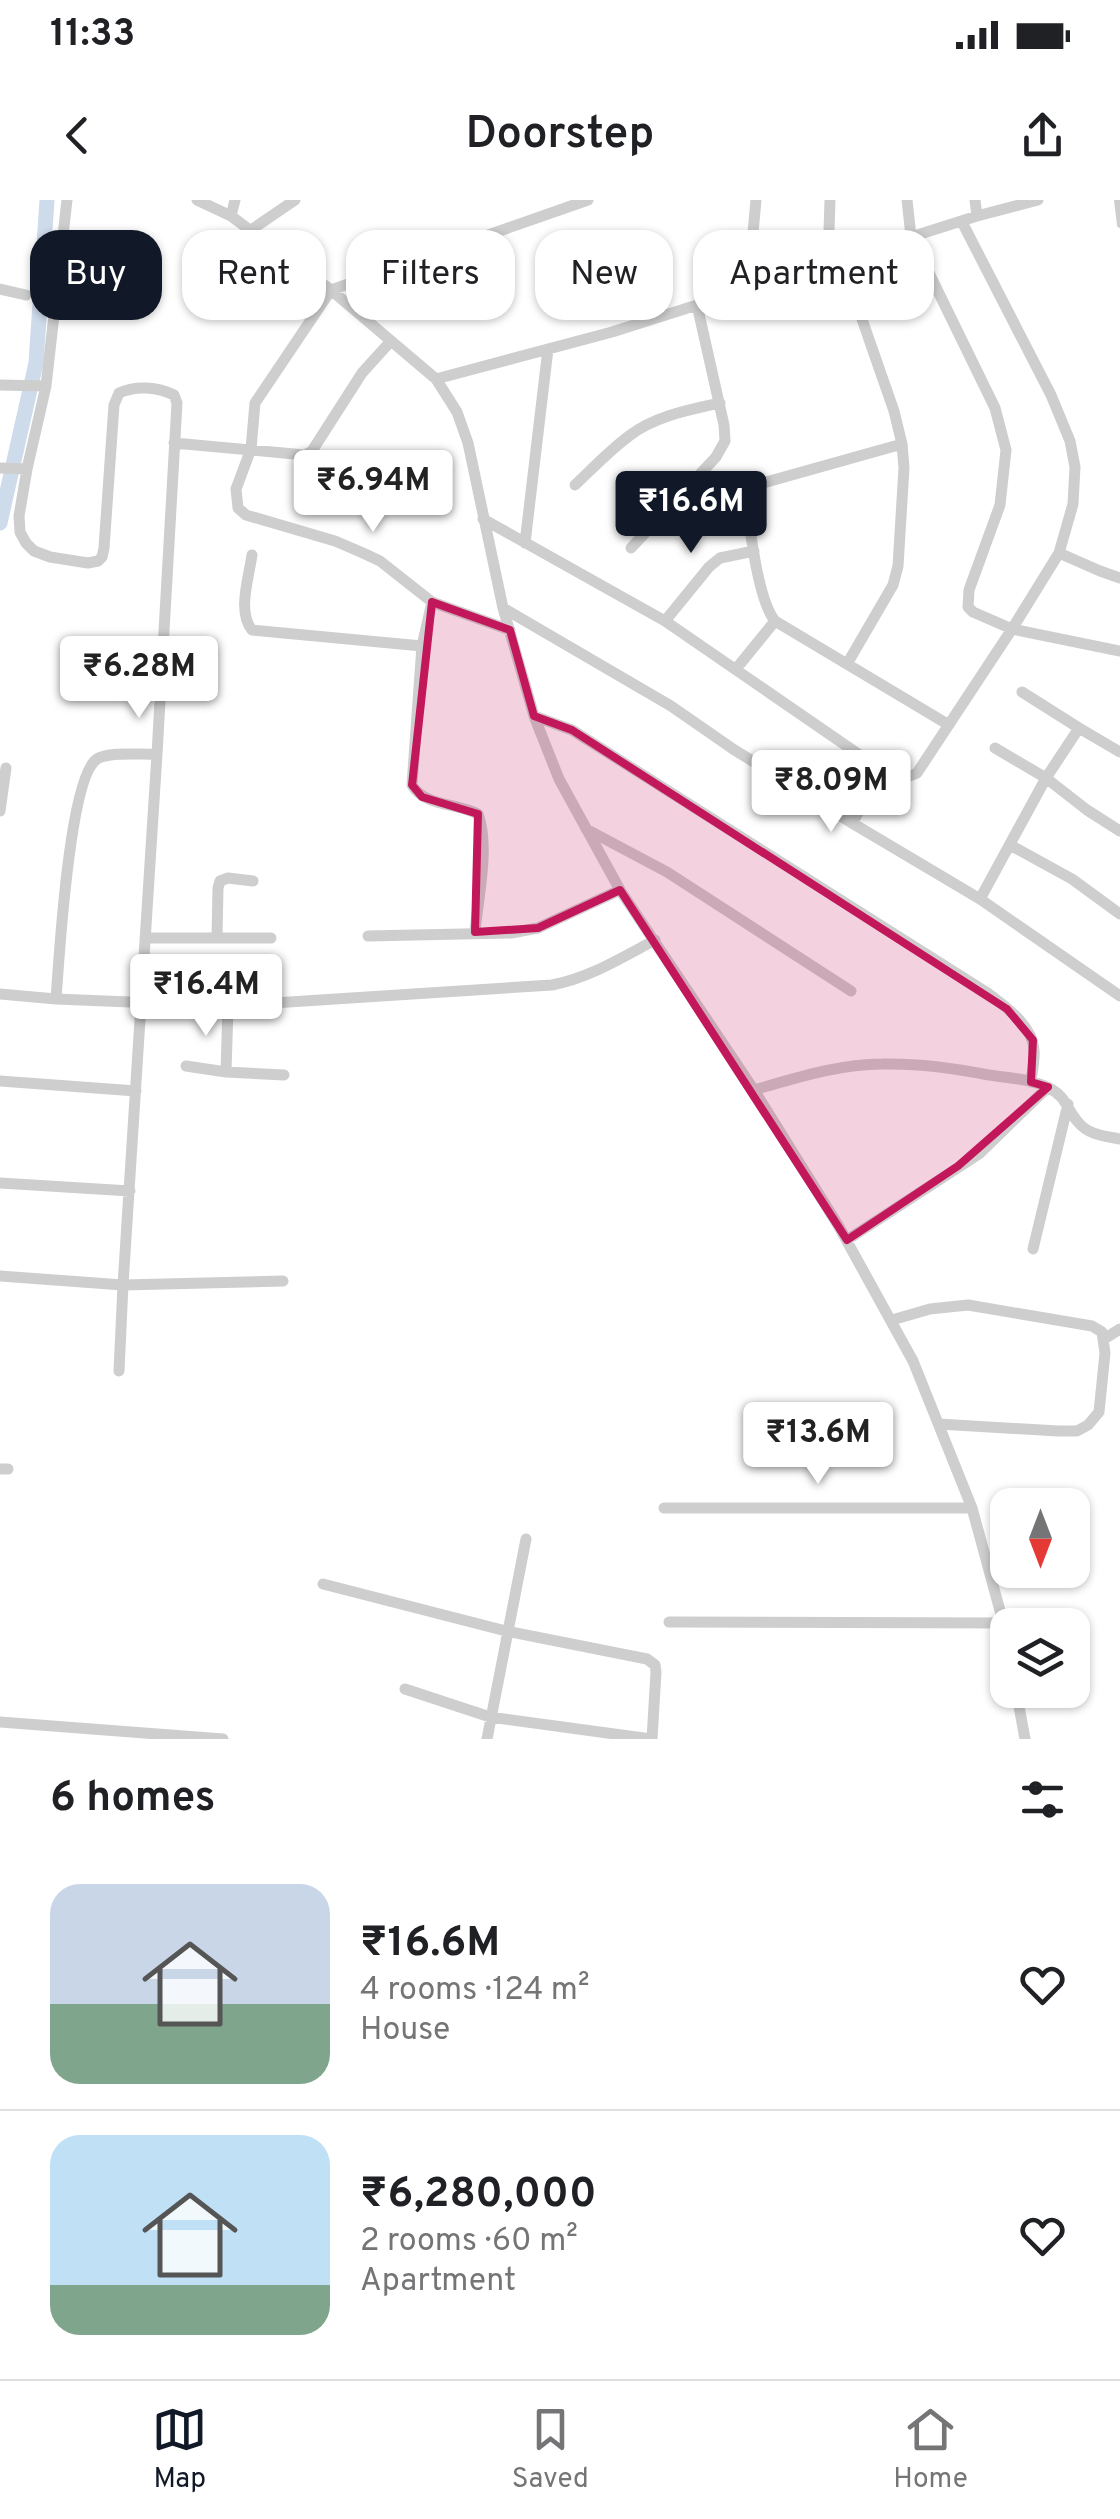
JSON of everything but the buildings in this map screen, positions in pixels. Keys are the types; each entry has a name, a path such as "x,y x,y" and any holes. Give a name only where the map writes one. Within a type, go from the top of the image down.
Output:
{"street":[{"path":"67,200 46,386 19,516 20,532 26,543 50,557 98,561 104,548 114,406 119,393 128,388 154,388 174,395 177,402 119,1371"},
{"path":"197,200 251,230 294,200"},
{"path":"231,216 235,200"},
{"path":"510,630 432,602 380,561 363,553 246,515 238,508 236,489 251,449 255,403 331,290 588,200"},
{"path":"753,230 756,200"},
{"path":"830,200 832,230"},
{"path":"907,200 911,230"},
{"path":"975,200 977,216"},
{"path":"933,230 1038,200"},
{"path":"852,823 875,788 917,773 1060,553 1073,504 1075,466 1070,441 1051,395 962,222"},
{"path":"934,282 994,408 1006,450 1000,505 967,599 968,607 1012,629 1120,651"},
{"path":"326,286 436,379 456,412 468,443 503,608 534,716 559,779 620,890 754,1090 847,1240 914,1361 972,1508 1000,1608"},
{"path":"0,288 26,295"},
{"path":"436,379 693,306"},
{"path":"631,548 722,449 725,434 720,403 700,320"},
{"path":"847,664 893,586 898,566 904,468 894,411 858,320"},
{"path":"174,443 297,456 312,451 362,373 390,342"},
{"path":"526,543 548,349"},
{"path":"0,385 46,386"},
{"path":"574,485 630,434 666,416 720,403"},
{"path":"902,444 756,485 747,498 754,551 767,607 775,621 949,724"},
{"path":"0,468 26,469"},
{"path":"483,519 666,621 896,780"},
{"path":"666,621 708,567 720,558 754,551"},
{"path":"1060,553 1120,578"},
{"path":"252,555 244,612 252,630 422,646"},
{"path":"432,602 422,646 412,784 422,798 465,807 478,814 483,845 474,932"},
{"path":"503,608 670,706 733,749 980,899 1120,996"},
{"path":"736,668 775,621"},
{"path":"1022,692 1120,752"},
{"path":"534,716 572,730 990,994 1008,1008 1033,1040 1031,1082"},
{"path":"980,899 1046,778 1079,728"},
{"path":"995,748 1046,778 1120,832"},
{"path":"56,999 67,871 82,782 97,759 108,755 158,754"},
{"path":"0,811 6,768"},
{"path":"585,828 667,872 851,991"},
{"path":"1010,845 1072,879 1120,914"},
{"path":"217,938 220,880 254,881"},
{"path":"368,936 511,933 538,928 620,890"},
{"path":"145,938 271,938"},
{"path":"0,994 228,1006 552,985 590,974 655,940"},
{"path":"226,1072 228,1006"},
{"path":"754,1090 821,1072 878,1064 945,1067 1048,1087 1060,1094 1086,1129 1120,1139"},
{"path":"186,1066 284,1074"},
{"path":"0,1081 136,1091"},
{"path":"847,1240 979,1154 1048,1087"},
{"path":"1033,1249 1068,1104"},
{"path":"0,1183 130,1190"},
{"path":"0,1276 122,1285 283,1280"},
{"path":"892,1320 930,1309 968,1305 1092,1326 1102,1332 1098,1412 1088,1426 1058,1431 938,1424"},
{"path":"1104,1340 1120,1329"},
{"path":"664,1508 972,1508"},
{"path":"487,1739 526,1539"},
{"path":"322,1584 506,1631 648,1659 656,1672 652,1739 572,1734 490,1717 406,1688"},
{"path":"669,1622 990,1623"},
{"path":"1019,1708 1025,1739"},
{"path":"0,1722 223,1739"}],"lane":[{"path":"1117,200 1120,225"}],"highlighted area":[{"path":"432,602 510,630 534,716 572,730 1007,1009 1033,1040 1031,1082 1048,1087 958,1166 847,1240 620,890 538,928 475,932 478,814 422,797 412,785"}],"waterway":[{"path":"0,523 36,363 47,200"}]}
